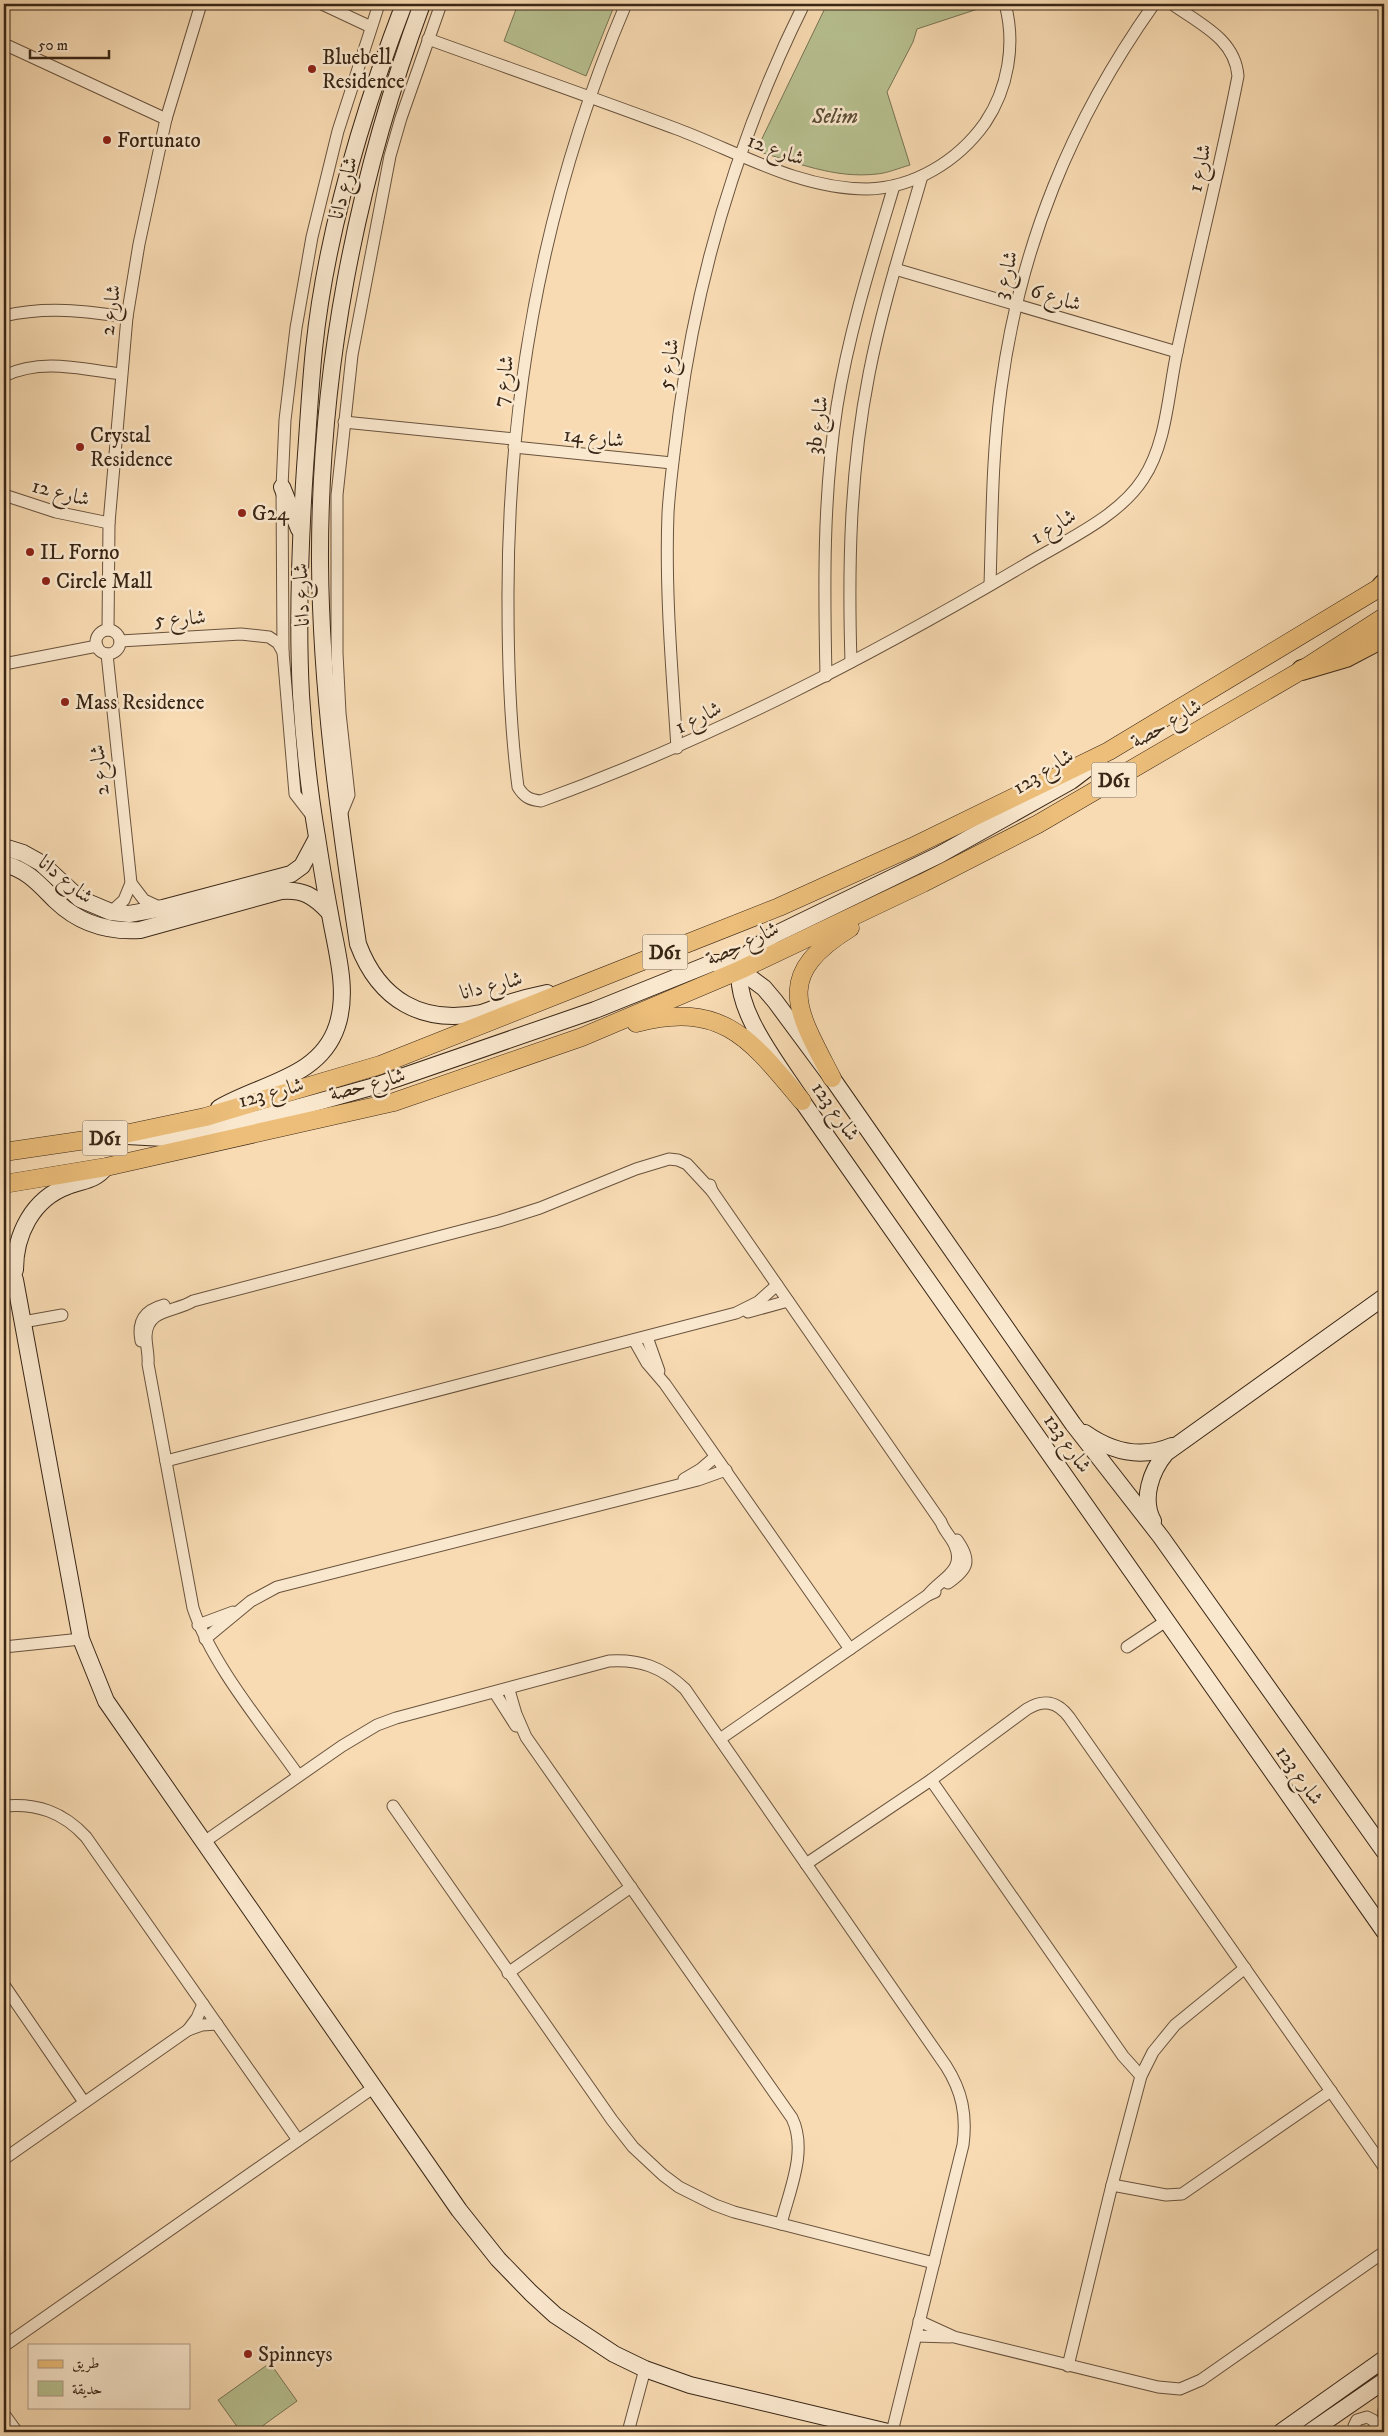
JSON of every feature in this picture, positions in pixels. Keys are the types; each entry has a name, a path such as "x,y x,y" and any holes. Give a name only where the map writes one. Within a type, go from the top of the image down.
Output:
{"highway":[{"path":"1302,670 1346,657 1384,637"}],"main road":[{"name":"شارع حصة","path":"4,1152 120,1135 205,1117 380,1065 788,903 912,847 1109,751 1384,585"},
{"name":"شارع حصة","path":"4,1184 106,1167 394,1102 582,1038 740,970 923,883 1038,824 1302,670 1384,616"},
{"path":"832,1078 801,1015 799,992 807,962 833,938 923,883"},
{"path":"582,1038 671,1016 698,1017 723,1024 746,1038 802,1101"}],"street":[{"name":"شارع 2","path":"108,630 109,523 127,317 139,244 166,119 201,4"},
{"path":"322,4 371,27"},
{"path":"314,818 295,794 283,652 282,487 290,369 312,237 338,131 379,4"},
{"path":"393,33 398,4"},
{"name":"شارع دانا","path":"205,1117 230,1102 300,1072 315,1060 328,1045 337,1027 342,1008 342,988 314,818 303,724 298,632 300,533 314,348 323,289 356,148 404,4"},
{"name":"شارع دانا","path":"422,4 397,74 374,150 354,232 334,354 322,492 320,562 331,732 340,819 358,944 365,962 375,978 396,998 422,1012 443,1016 464,1016 484,1012 526,998 572,990"},
{"path":"340,819 349,795 340,713 336,626 336,496 344,422 362,294 388,166 401,118 441,4"},
{"name":"شارع 7","path":"517,778 510,695 508,530 514,443 529,330 540,272 570,157 589,98 626,4"},
{"name":"شارع 5","path":"677,748 668,562 672,463 686,367 703,281 715,234 740,156 778,59 804,4"},
{"name":"شارع 3","path":"990,585 996,438 1008,342 1041,216 1060,168 1105,77 1154,4"},
{"name":"شارع 1","path":"517,778 518,787 523,795 532,800 541,801 677,748 826,676 990,585 1100,520 1131,495 1143,480 1159,444 1177,352 1238,76 1233,54 1226,44 1172,4"},
{"name":"شارع 12","path":"428,39 677,129 740,156 818,184 843,188 869,189 894,186 922,176 942,165 961,151 976,135 993,108 1006,74 1010,52 1006,5"},
{"path":"4,44 166,119"},
{"name":"3b شارع","path":"851,662 848,572 854,478 870,366 922,176"},
{"name":"3b شارع","path":"826,676 824,541 837,407 858,307 894,186"},
{"name":"شارع 6","path":"895,269 1177,352"},
{"path":"4,316 23,312 65,309 127,317"},
{"path":"4,376 33,366 50,365 121,374"},
{"name":"شارع 14","path":"344,422 672,463"},
{"path":"282,487 300,533"},
{"name":"شارع 12","path":"4,495 56,512 109,523"},
{"name":"شارع 5","path":"241,634 252,631 282,629 298,632"},
{"path":"108,630 115,632 120,641 115,652 108,654 101,652 97,646 98,635 108,630"},
{"path":"298,632 309,637 314,644 321,712 331,732"},
{"name":"شارع 5","path":"120,641 241,634 269,637 278,643 283,652"},
{"path":"4,664 97,646"},
{"name":"شارع 2","path":"108,654 131,883"},
{"name":"شارع 123","path":"1109,751 1071,781 939,855 774,935 751,951 740,970 745,1005 750,1017 802,1101 1384,1931"},
{"name":"شارع دانا","path":"4,864 16,867 32,876 70,913 86,922 103,928 121,931 140,930 291,874 302,866 317,838"},
{"name":"شارع دانا","path":"4,847 24,853 40,862 80,899 111,912 129,914 294,890 306,893 317,900 329,912"},
{"path":"131,883 144,900 163,908"},
{"path":"111,912 124,900 131,883"},
{"name":"شارع 123","path":"120,1135 164,1138 186,1135 260,1118 375,1086 594,1010 712,964 721,963 740,970 764,988 832,1078 1073,1424 1161,1537 1384,1851"},
{"path":"298,1775 218,1661 198,1625 189,1591 148,1364 140,1333 143,1317 157,1307 182,1300 193,1301 499,1221 540,1208 668,1154 679,1153 691,1159 709,1183 712,1191 777,1286 941,1522 956,1548 957,1564 952,1573 928,1595 720,1739"},
{"path":"15,1280 17,1243 21,1231 35,1210 55,1192 94,1178 106,1167"},
{"path":"4,1250 15,1280 80,1638 106,1700 459,2210 495,2256 520,2282 561,2319 614,2354 645,2369 690,2385 888,2432"},
{"path":"736,1313 758,1302 777,1286"},
{"path":"1161,1537 1150,1517 1149,1489 1158,1462 1174,1445 1384,1297"},
{"path":"166,1461 736,1313 762,1309 788,1300"},
{"path":"23,1322 62,1315"},
{"path":"648,1336 654,1361 665,1384"},
{"path":"634,1340 647,1363 665,1384 850,1649"},
{"path":"1073,1424 1102,1444 1122,1451 1154,1452 1174,1445"},
{"path":"671,1485 692,1476 715,1457"},
{"path":"198,1625 239,1609 264,1593 291,1583 671,1485 698,1480 726,1470"},
{"path":"205,1639 223,1626 239,1609"},
{"path":"1126,1647 1166,1621"},
{"path":"4,1647 80,1638"},
{"path":"204,1842 359,1734 396,1718 509,1690 609,1661 643,1662 658,1668 685,1689 946,2066 961,2096 965,2128 963,2144 892,2432"},
{"path":"509,1690 516,1714 526,1737"},
{"path":"495,1693 508,1716 526,1737 792,2118 797,2128 799,2150 781,2224"},
{"path":"806,1864 931,1780 1027,1708 1045,1702 1055,1704 1063,1709 1069,1717 1384,2167"},
{"path":"931,1780 1127,2062 1144,2071"},
{"path":"4,1806 20,1805 42,1808 64,1817 86,1837 298,2140"},
{"path":"393,1806 612,2120 633,2148 647,2162 679,2187 734,2212 934,2263"},
{"path":"508,1973 631,1887"},
{"path":"1068,2366 1112,2185 1144,2071 1153,2052 1176,2025 1245,1968"},
{"path":"4,1984 84,2102"},
{"path":"188,2030 197,2018 203,2004"},
{"path":"4,2159 188,2030 202,2025 217,2024"},
{"path":"4,2346 373,2088"},
{"path":"1112,2185 1166,2195 1182,2194 1331,2091"},
{"path":"920,2321 954,2337 1169,2390 1191,2386 1384,2252"},
{"path":"916,2336 954,2337"},
{"path":"1281,2432 1384,2359"},
{"path":"628,2432 645,2369"},
{"path":"1310,2432 1384,2381"},
{"path":"1382,2432 1384,2410"},
{"path":"4,2414 17,2432"},
{"path":"1356,2432 1354,2426 1357,2420 1367,2417 1382,2432"}],"green space":[{"path":"518,4 615,4 586,76 504,41"},
{"name":"Selim","path":"827,4 993,4 917,29 913,42 887,92 910,165 889,172 861,175 846,174 830,172 756,151"},
{"path":"270,2363 297,2401 254,2432 241,2432 218,2400"}],"place":[{"name":"Bluebell Residence","path":"312,69"},
{"name":"Fortunato","path":"107,140"},
{"name":"Crystal Residence","path":"80,447"},
{"name":"G24","path":"242,513"},
{"name":"IL Forno","path":"30,552"},
{"name":"Circle Mall","path":"46,581"},
{"name":"Mass Residence","path":"65,702"},
{"name":"Spinneys","path":"248,2354"}]}
